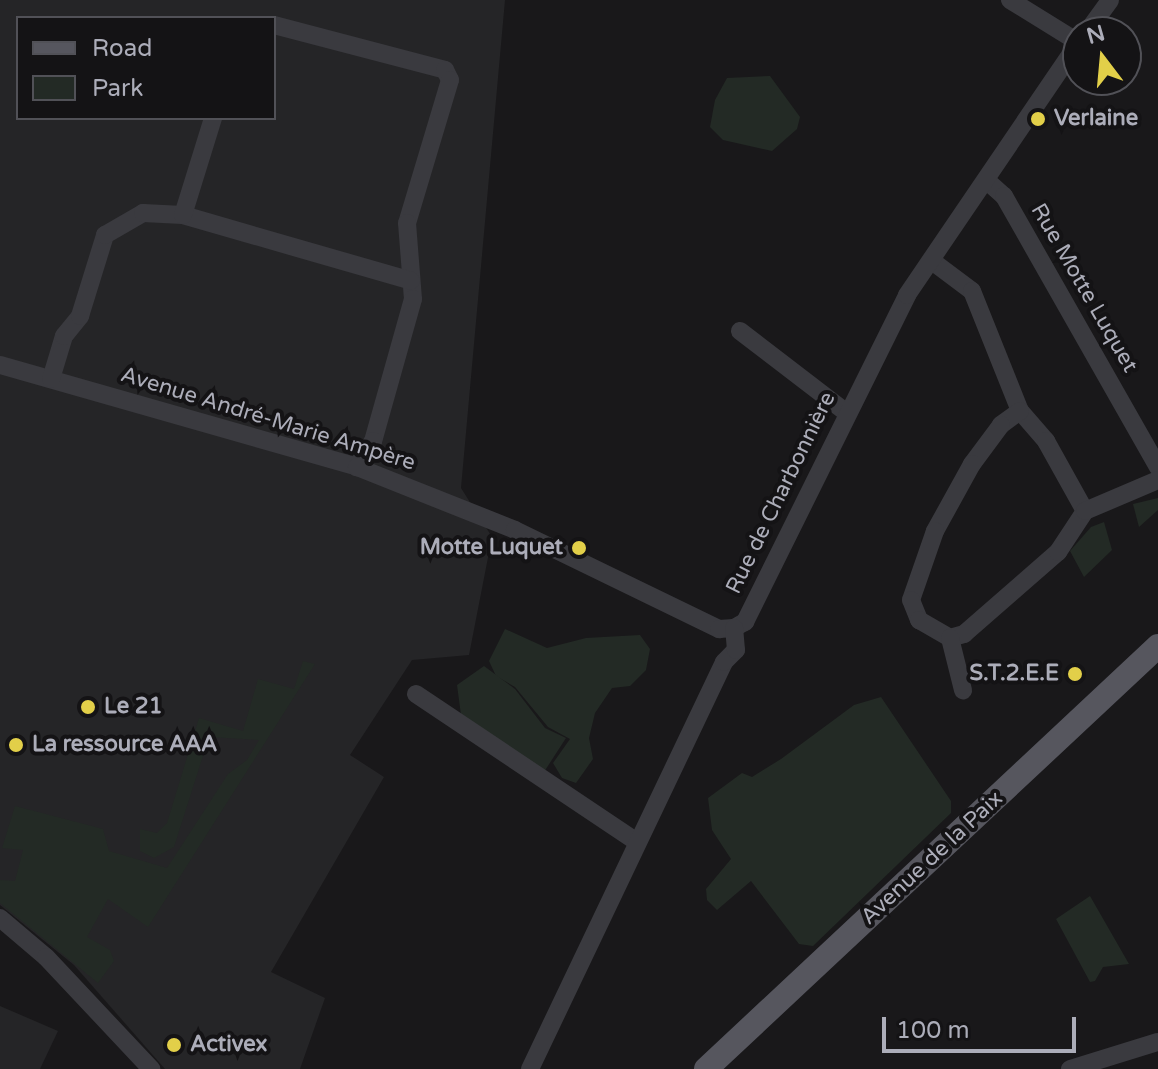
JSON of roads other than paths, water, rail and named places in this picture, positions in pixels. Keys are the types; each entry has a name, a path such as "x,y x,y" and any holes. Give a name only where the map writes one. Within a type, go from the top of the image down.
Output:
{"main road":[{"name":"Avenue de la Paix","path":"706,1069 1158,646"}],"street":[{"path":"1010,0 1062,33"},
{"path":"276,26 445,70 450,80 407,223 413,299 373,441 357,467"},
{"name":"Rue de Charbonnière","path":"530,1069 724,662 736,650 734,628 745,622 907,295 1062,67"},
{"path":"183,215 212,120"},
{"name":"Rue Motte Luquet","path":"986,180 1004,196 1151,438 1158,467"},
{"path":"51,379 64,336 80,316 105,235 143,213 183,215 411,281"},
{"path":"932,261 972,291 1020,411 1046,441 1085,511"},
{"path":"740,331 847,413"},
{"name":"Avenue André-Marie Ampère","path":"0,365 357,467 515,530 719,629 734,628"},
{"path":"963,690 950,638 919,620 911,600 935,531 972,464 1001,425 1020,411"},
{"path":"950,638 964,634 1048,562 1085,511 1158,480"},
{"path":"416,694 438,702 637,842"},
{"path":"0,918 46,957 151,1069"},
{"path":"1070,1069 1158,1042"}],"place":[{"name":"Verlaine","path":"1038,119"},
{"name":"Motte Luquet","path":"579,548"},
{"name":"S.T.2.E.E","path":"1075,674"},
{"name":"Le 21","path":"88,707"},
{"name":"La ressource AAA","path":"16,745"},
{"name":"Activex","path":"174,1045"}]}
